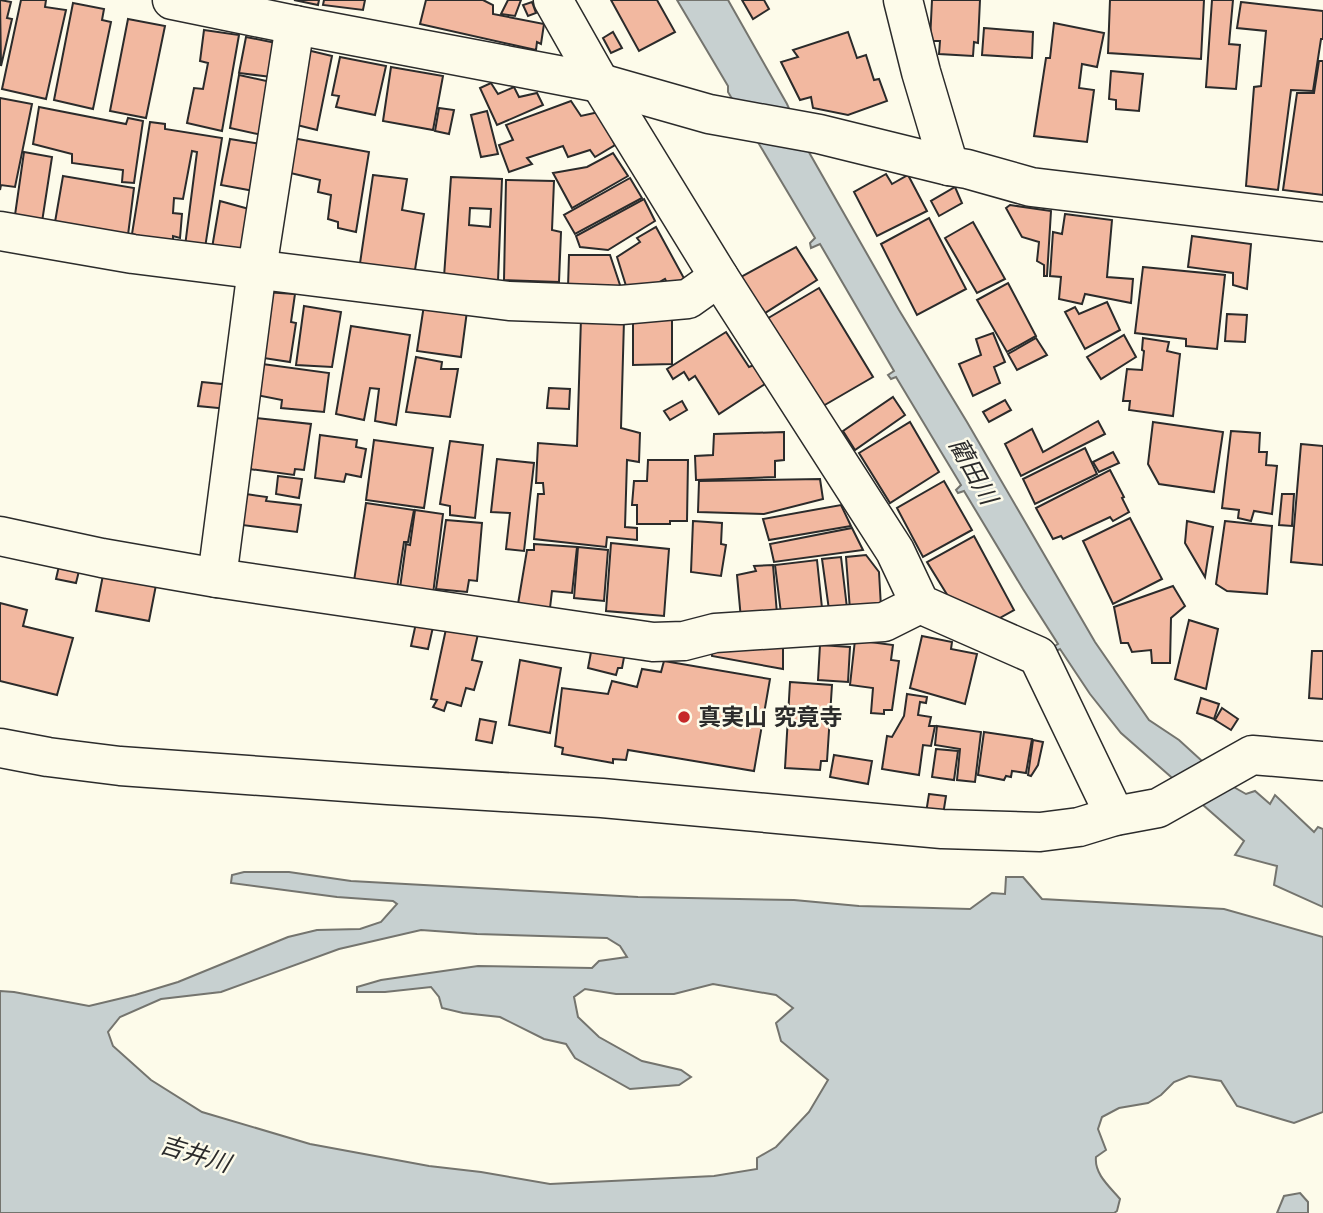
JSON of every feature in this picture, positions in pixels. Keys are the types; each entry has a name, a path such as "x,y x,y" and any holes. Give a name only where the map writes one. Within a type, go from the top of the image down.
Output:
{"street":[{"path":"172,0 600,83 709,114 819,134 1031,187 1323,222"},
{"path":"553,0 600,83 719,277 895,551 920,604 1038,656 1115,816"},
{"path":"903,0 949,166"},
{"path":"217,578 257,269 295,25"},
{"path":"0,232 133,254 509,301 621,305 688,299 719,277"},
{"path":"0,536 102,558 217,578 653,642 684,641 715,633 884,622 920,604"},
{"path":"0,748 120,766 374,785 602,798 942,829 1040,832 1079,827 1115,816 1158,808 1252,755 1323,761"}],"water":[{"name":"藺田川","path":"677,0 728,0 787,104 806,147 899,310 1095,642 1149,720 1179,740 1225,782 1246,794 1255,791 1270,804 1275,795 1314,832 1318,827 1323,829 1323,907 1274,885 1277,866 1235,855 1244,841 1121,733 1090,694 1060,649 1054,652 1051,648 1058,644 964,491 958,493 956,490 961,485 896,377 891,379 888,375 894,371 820,244 811,248 810,243 815,238"},
{"name":"吉井川","path":"244,872 289,872 351,881 638,897 794,900 859,906 970,909 992,893 1005,894 1006,877 1023,877 1042,899 1224,909 1323,937 1323,1112 1294,1123 1237,1106 1221,1081 1189,1076 1174,1082 1148,1103 1119,1108 1102,1117 1098,1129 1106,1150 1096,1157 1100,1175 1120,1199 1114,1213 0,1213 0,991 89,1006 178,982 288,937 317,930 360,929 381,922 397,904 393,901 337,897 231,883 232,875","holes":["421,930 607,938 620,946 627,957 599,961 592,968 478,966 381,980 357,987 357,992 431,987 439,997 442,1008 500,1017 544,1039 566,1044 575,1058 630,1089 679,1085 691,1077 681,1070 642,1061 599,1037 578,1017 574,997 585,989 616,994 674,994 713,984 776,995 793,1008 776,1023 781,1041 828,1080 809,1112 776,1147 757,1158 757,1169 714,1176 550,1184 429,1166 310,1144 202,1112 151,1080 113,1046 108,1032 120,1017 161,999 221,992 339,949"]},
{"path":"1300,1193 1308,1202 1308,1213 1277,1213 1284,1196"}],"building":[{"path":"0,0 11,2 7,18 12,19 1,66"},
{"path":"21,0 46,0 45,7 66,10 46,99 2,89"},
{"path":"294,0 319,0 318,5"},
{"path":"324,0 365,0 363,10 323,5"},
{"path":"426,0 483,0 493,5 493,14 544,24 541,44 537,42 536,50 420,24"},
{"path":"508,0 521,0 515,16 501,14"},
{"path":"611,0 657,0 675,32 639,51"},
{"path":"742,0 764,0 769,9 753,19"},
{"path":"932,0 980,0 978,43 974,42 973,56 939,54 940,41 930,41"},
{"path":"1110,0 1204,0 1201,59 1108,53"},
{"path":"1212,0 1233,0 1229,44 1240,45 1236,89 1206,87"},
{"path":"532,2 536,13 528,16 523,5"},
{"path":"1241,2 1323,11 1323,39 1313,91 1291,90 1278,190 1246,186 1254,87 1261,86 1266,31 1237,28"},
{"path":"73,3 104,9 102,20 111,22 93,109 54,100"},
{"path":"128,19 165,26 146,118 110,111"},
{"path":"1054,23 1104,33 1097,67 1082,64 1079,88 1094,90 1087,142 1034,136 1046,58 1050,58"},
{"path":"984,28 1033,32 1032,58 982,55"},
{"path":"204,30 239,35 222,131 187,123 194,88 203,89 208,63 200,61"},
{"path":"613,32 622,48 611,53 603,38"},
{"path":"848,32 857,58 866,55 874,80 879,79 887,101 848,115 813,108 811,97 800,100 781,62 798,57 793,50"},
{"path":"246,37 276,43 271,77 239,73"},
{"path":"307,50 332,56 317,130 293,124"},
{"path":"340,57 386,66 375,115 336,107 339,96 332,95"},
{"path":"1319,61 1323,61 1323,195 1283,190 1297,93 1314,93"},
{"path":"391,67 443,76 433,130 383,121"},
{"path":"1111,71 1143,74 1139,111 1116,109 1116,100 1109,99"},
{"path":"239,75 271,82 262,135 230,128"},
{"path":"491,83 498,94 514,87 519,97 537,93 543,105 497,125 480,88"},
{"path":"0,98 32,104 15,187 1,185 0,190"},
{"path":"571,101 581,116 599,112 615,145 595,157 590,150 568,157 563,146 527,158 532,164 509,172 499,145 513,140 506,125"},
{"path":"39,107 126,124 128,118 143,121 134,183 122,182 123,170 72,163 72,154 33,144"},
{"path":"439,108 454,110 449,134 435,131"},
{"path":"487,111 498,154 481,157 471,115"},
{"path":"150,122 165,124 165,129 222,138 205,248 185,246 197,152 192,151 183,199 174,198 173,213 182,214 180,238 173,236 173,244 132,234"},
{"path":"287,137 369,152 356,232 338,228 338,222 328,219 331,195 318,192 320,180 282,171"},
{"path":"230,139 261,144 254,191 221,185"},
{"path":"24,152 52,157 42,222 15,215"},
{"path":"613,153 628,176 572,208 553,173 587,167"},
{"path":"886,174 892,184 908,175 927,211 877,236 854,192"},
{"path":"373,175 407,179 402,210 424,214 414,276 359,270"},
{"path":"63,176 134,188 128,235 55,222"},
{"path":"451,177 502,179 498,281 444,277","holes":["470,208 491,209 490,227 469,225"]},
{"path":"630,178 642,198 575,234 564,215"},
{"path":"506,180 554,181 552,230 561,232 559,282 504,280"},
{"path":"955,187 962,203 939,216 931,201"},
{"path":"644,199 655,221 608,250 580,247 576,236"},
{"path":"220,201 249,209 241,253 212,248"},
{"path":"1010,205 1051,211 1047,276 1044,276 1044,265 1037,261 1039,242 1022,237 1006,208"},
{"path":"1065,214 1112,220 1107,277 1133,279 1131,303 1085,294 1082,304 1059,299 1061,277 1050,276 1053,232 1062,234"},
{"path":"929,218 966,289 917,315 881,244"},
{"path":"973,222 1005,279 977,293 945,238"},
{"path":"656,227 686,282 670,289 665,279 642,292 627,289 617,257 640,242 637,238"},
{"path":"1192,236 1251,244 1247,289 1233,285 1233,273 1188,267"},
{"path":"796,247 817,280 762,315 737,279"},
{"path":"569,255 610,255 621,288 568,287"},
{"path":"1143,267 1225,275 1217,349 1186,346 1186,339 1135,333"},
{"path":"1008,283 1036,336 1007,352 977,300"},
{"path":"819,288 873,377 823,406 765,320"},
{"path":"264,292 295,294 291,322 296,323 290,362 257,357"},
{"path":"1107,302 1120,330 1085,349 1065,312 1075,307 1079,314"},
{"path":"424,305 467,311 461,357 417,351"},
{"path":"304,306 341,312 332,367 296,365"},
{"path":"1227,314 1247,315 1245,342 1225,341"},
{"path":"633,317 672,318 672,364 633,365"},
{"path":"581,318 624,320 621,428 640,433 639,462 627,460 625,527 637,528 637,540 607,537 606,547 534,539 538,494 544,494 543,483 536,483 538,443 577,446"},
{"path":"351,326 410,335 396,425 375,421 379,389 370,388 364,420 336,414"},
{"path":"726,332 749,367 754,365 765,384 719,414 695,376 689,380 684,372 673,379 667,369"},
{"path":"993,333 1005,362 994,367 1000,383 973,396 959,364 981,355 976,339"},
{"path":"1124,335 1136,357 1101,379 1087,357"},
{"path":"1036,338 1047,355 1017,370 1008,354"},
{"path":"1143,338 1169,342 1167,351 1180,354 1173,416 1129,410 1130,401 1123,401 1127,369 1142,370"},
{"path":"416,357 442,362 441,369 458,369 450,417 406,412"},
{"path":"255,363 329,373 324,412 281,408 282,400 251,394"},
{"path":"202,382 231,385 228,409 198,406"},
{"path":"549,388 570,389 569,409 547,408"},
{"path":"893,397 905,415 855,450 843,431"},
{"path":"1005,400 1011,410 989,422 983,412"},
{"path":"682,401 687,410 670,420 664,411"},
{"path":"256,418 311,424 304,470 295,469 294,475 242,468"},
{"path":"1098,421 1105,434 1021,476 1005,444 1032,429 1043,452"},
{"path":"910,422 939,472 890,503 859,453"},
{"path":"1153,422 1223,432 1214,492 1159,484 1148,464"},
{"path":"1231,431 1260,433 1259,452 1267,452 1266,465 1277,466 1272,514 1254,511 1251,521 1238,518 1239,510 1222,508"},
{"path":"784,432 784,460 775,461 775,477 696,480 695,456 713,455 714,434"},
{"path":"320,435 357,440 356,447 366,449 361,477 346,474 344,482 315,478"},
{"path":"374,440 433,448 424,508 366,500"},
{"path":"450,441 483,445 475,518 450,515 450,506 440,504"},
{"path":"1301,444 1323,446 1323,565 1291,562"},
{"path":"1085,448 1097,474 1035,504 1023,479"},
{"path":"1113,452 1119,463 1099,472 1093,462"},
{"path":"497,459 534,463 524,551 506,549 510,513 491,512"},
{"path":"648,460 688,460 687,521 637,524 637,505 632,505 634,481 647,481"},
{"path":"1110,470 1129,512 1113,521 1110,517 1063,539 1061,536 1053,539 1036,508"},
{"path":"278,476 302,479 299,498 276,494"},
{"path":"820,479 823,499 764,514 698,512 699,481"},
{"path":"944,481 972,530 923,557 897,508"},
{"path":"246,494 267,497 266,501 301,505 297,532 242,525"},
{"path":"1282,494 1294,494 1292,526 1279,525"},
{"path":"366,503 414,510 408,542 404,542 397,588 354,581"},
{"path":"841,505 851,526 769,540 763,519"},
{"path":"415,510 443,514 433,594 400,588 406,544 410,545"},
{"path":"1130,518 1162,579 1113,604 1083,541"},
{"path":"446,520 482,523 477,581 469,580 467,592 436,589"},
{"path":"693,521 722,523 721,544 726,545 721,576 691,572"},
{"path":"1187,521 1213,527 1205,577 1185,543"},
{"path":"1225,521 1272,526 1267,594 1227,591 1216,584"},
{"path":"852,528 863,550 774,562 770,544"},
{"path":"974,536 1014,610 989,624 959,614 927,562"},
{"path":"611,543 669,549 664,616 606,611"},
{"path":"534,544 577,547 572,593 552,591 550,608 518,604 527,550 534,550"},
{"path":"578,547 608,550 604,601 574,598"},
{"path":"866,555 879,572 881,607 850,610 846,557"},
{"path":"841,557 847,608 829,610 822,559"},
{"path":"817,560 822,608 781,613 775,565"},
{"path":"773,565 777,614 741,619 737,575 756,571 754,566"},
{"path":"59,566 79,571 76,583 56,579"},
{"path":"103,575 156,585 149,621 96,611"},
{"path":"1173,586 1185,606 1171,618 1170,663 1152,663 1151,650 1132,652 1128,643 1121,643 1114,607"},
{"path":"0,603 27,610 23,626 73,638 57,695 0,681"},
{"path":"1189,620 1218,629 1206,689 1175,679"},
{"path":"416,623 433,627 428,649 411,646"},
{"path":"446,629 478,634 472,660 482,662 474,690 466,688 461,706 447,702 444,711 433,707 437,700 431,699"},
{"path":"922,636 952,642 951,649 977,654 965,704 910,688"},
{"path":"855,640 893,645 891,660 899,661 892,710 884,710 884,714 871,713 873,688 850,685"},
{"path":"783,642 783,669 712,656 712,645"},
{"path":"820,645 850,647 848,682 818,680"},
{"path":"592,647 625,652 622,668 618,668 616,675 588,668"},
{"path":"1312,651 1323,651 1323,699 1309,698"},
{"path":"520,660 561,668 550,733 509,725"},
{"path":"664,661 770,679 754,771 628,750 626,760 613,759 613,763 562,754 563,748 555,746 562,688 608,694 612,681 637,687 642,669 661,672"},
{"path":"790,682 832,685 827,761 821,761 820,770 785,768"},
{"path":"907,694 927,697 926,703 920,702 918,715 931,717 929,726 935,726 931,746 923,745 919,775 882,769 887,736 892,737 904,716"},
{"path":"1201,698 1219,704 1214,719 1197,713"},
{"path":"1222,708 1238,719 1231,730 1215,720"},
{"path":"480,719 496,722 492,743 476,740"},
{"path":"937,726 981,732 975,782 957,780 960,749 935,745"},
{"path":"984,732 1032,739 1026,773 1012,771 1011,777 1006,776 1004,780 978,775"},
{"path":"1033,740 1043,742 1038,765 1031,776 1028,775"},
{"path":"936,749 958,751 954,780 932,777"},
{"path":"834,755 872,761 868,784 830,777"},
{"path":"929,794 946,796 943,815 926,813"}],"place":[{"name":"真実山 究竟寺","path":"684,717"}]}
